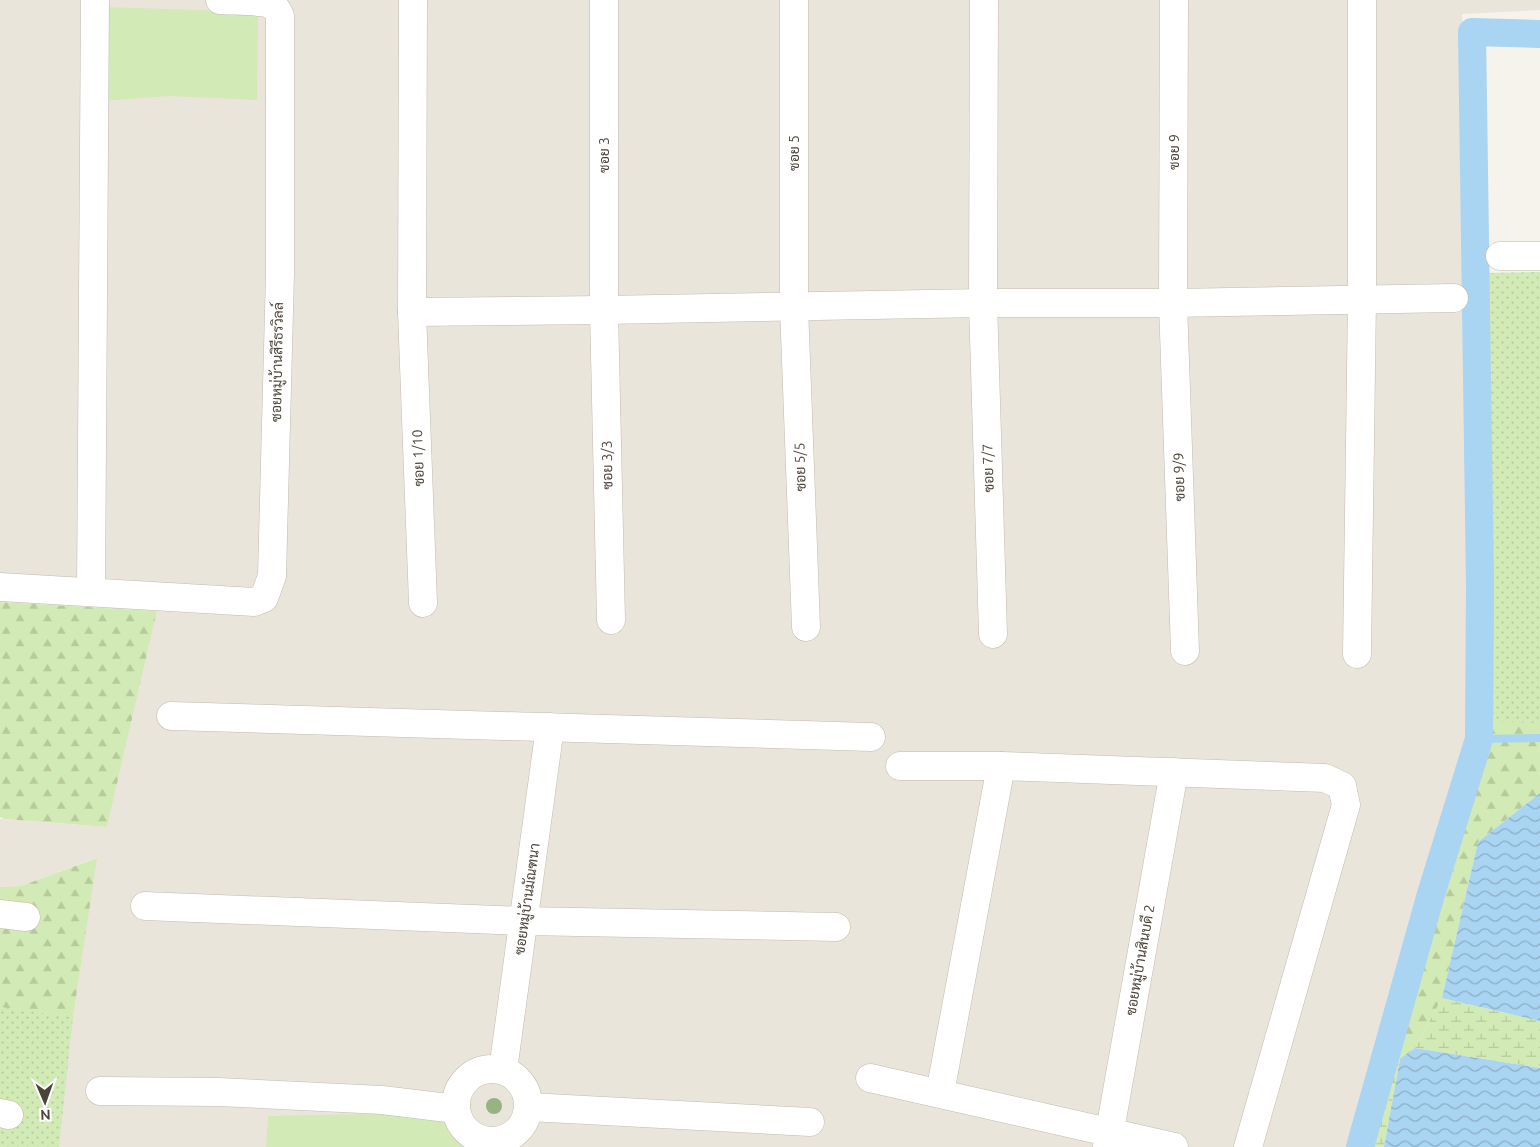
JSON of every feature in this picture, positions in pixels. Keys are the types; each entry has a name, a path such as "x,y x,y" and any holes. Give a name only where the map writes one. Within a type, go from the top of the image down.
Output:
{"street":[{"path":"91,592 95,0"},
{"name":"ซอยหมู่บ้านสิรีธรวิลล์","path":"0,587 254,602 264,598 272,576 279,283 280,16 271,4 220,0"},
{"name":"ซอย 1/10","path":"413,0 412,312 423,603"},
{"name":"ซอย 3","path":"604,0 604,310"},
{"name":"ซอย 5","path":"794,0 794,307"},
{"name":"ซอย 7/7","path":"984,0 983,303 992,634"},
{"name":"ซอย 9","path":"1173,303 1174,0"},
{"path":"1357,654 1362,300 1362,0"},
{"path":"1500,256 1540,256"},
{"path":"412,312 1454,298"},
{"name":"ซอย 9/9","path":"1173,303 1185,651"},
{"name":"ซอย 5/5","path":"794,307 806,627"},
{"name":"ซอย 3/3","path":"604,310 610,620"},
{"path":"171,716 871,737"},
{"name":"ซอยหมู่บ้านมัณฑนา","path":"503,1070 550,727"},
{"path":"900,766 1001,766 1325,778 1342,786 1346,805 1248,1147"},
{"path":"940,1093 1001,766"},
{"name":"ซอยหมู่บ้านสินบดี 2","path":"1108,1139 1174,772"},
{"path":"145,906 524,921 836,927"},
{"path":"503,1070 514,1075 522,1084 527,1094 529,1107 526,1118 520,1128 510,1136 487,1144 466,1130 459,1120 456,1109 456,1097 461,1086 469,1077 479,1071 503,1070"},
{"path":"870,1078 940,1093 1108,1139 1174,1147"},
{"path":"100,1091 218,1092 382,1100 456,1109"},
{"path":"529,1107 810,1122"}],"shaded area":[{"path":"0,0 1540,0 1540,10 1462,14 1474,676 1466,743 1351,1147 0,1147 0,1007 73,1016 96,858 21,886 0,887 0,819 107,827 157,611 0,602"}],"green space":[{"path":"104,7 258,12 257,100 169,96 103,101"},
{"path":"1540,272 1540,723 1491,723 1485,273"},
{"path":"0,602 157,611 107,827 4,819 0,817"},
{"path":"1468,721 1540,723 1540,793 1478,842 1442,998 1415,1048 1369,1084 1466,743"},
{"path":"97,858 73,1017 0,1007 0,887 21,886"},
{"path":"1442,998 1540,1021 1540,1068 1415,1048"},
{"path":"0,1007 73,1017 59,1147 0,1147"},
{"path":"1400,1059 1384,1147 1351,1147 1369,1084"},
{"path":"410,1113 442,1117 460,1136 464,1147 266,1147 268,1116"}],"water":[{"path":"1540,793 1540,1021 1442,998 1478,842"},
{"path":"1415,1048 1540,1068 1540,1147 1384,1147 1400,1059"}],"waterway":[{"path":"1360,1147 1431,894 1479,739 1480,585 1472,32 1540,34"},
{"path":"1479,739 1540,738"}]}
